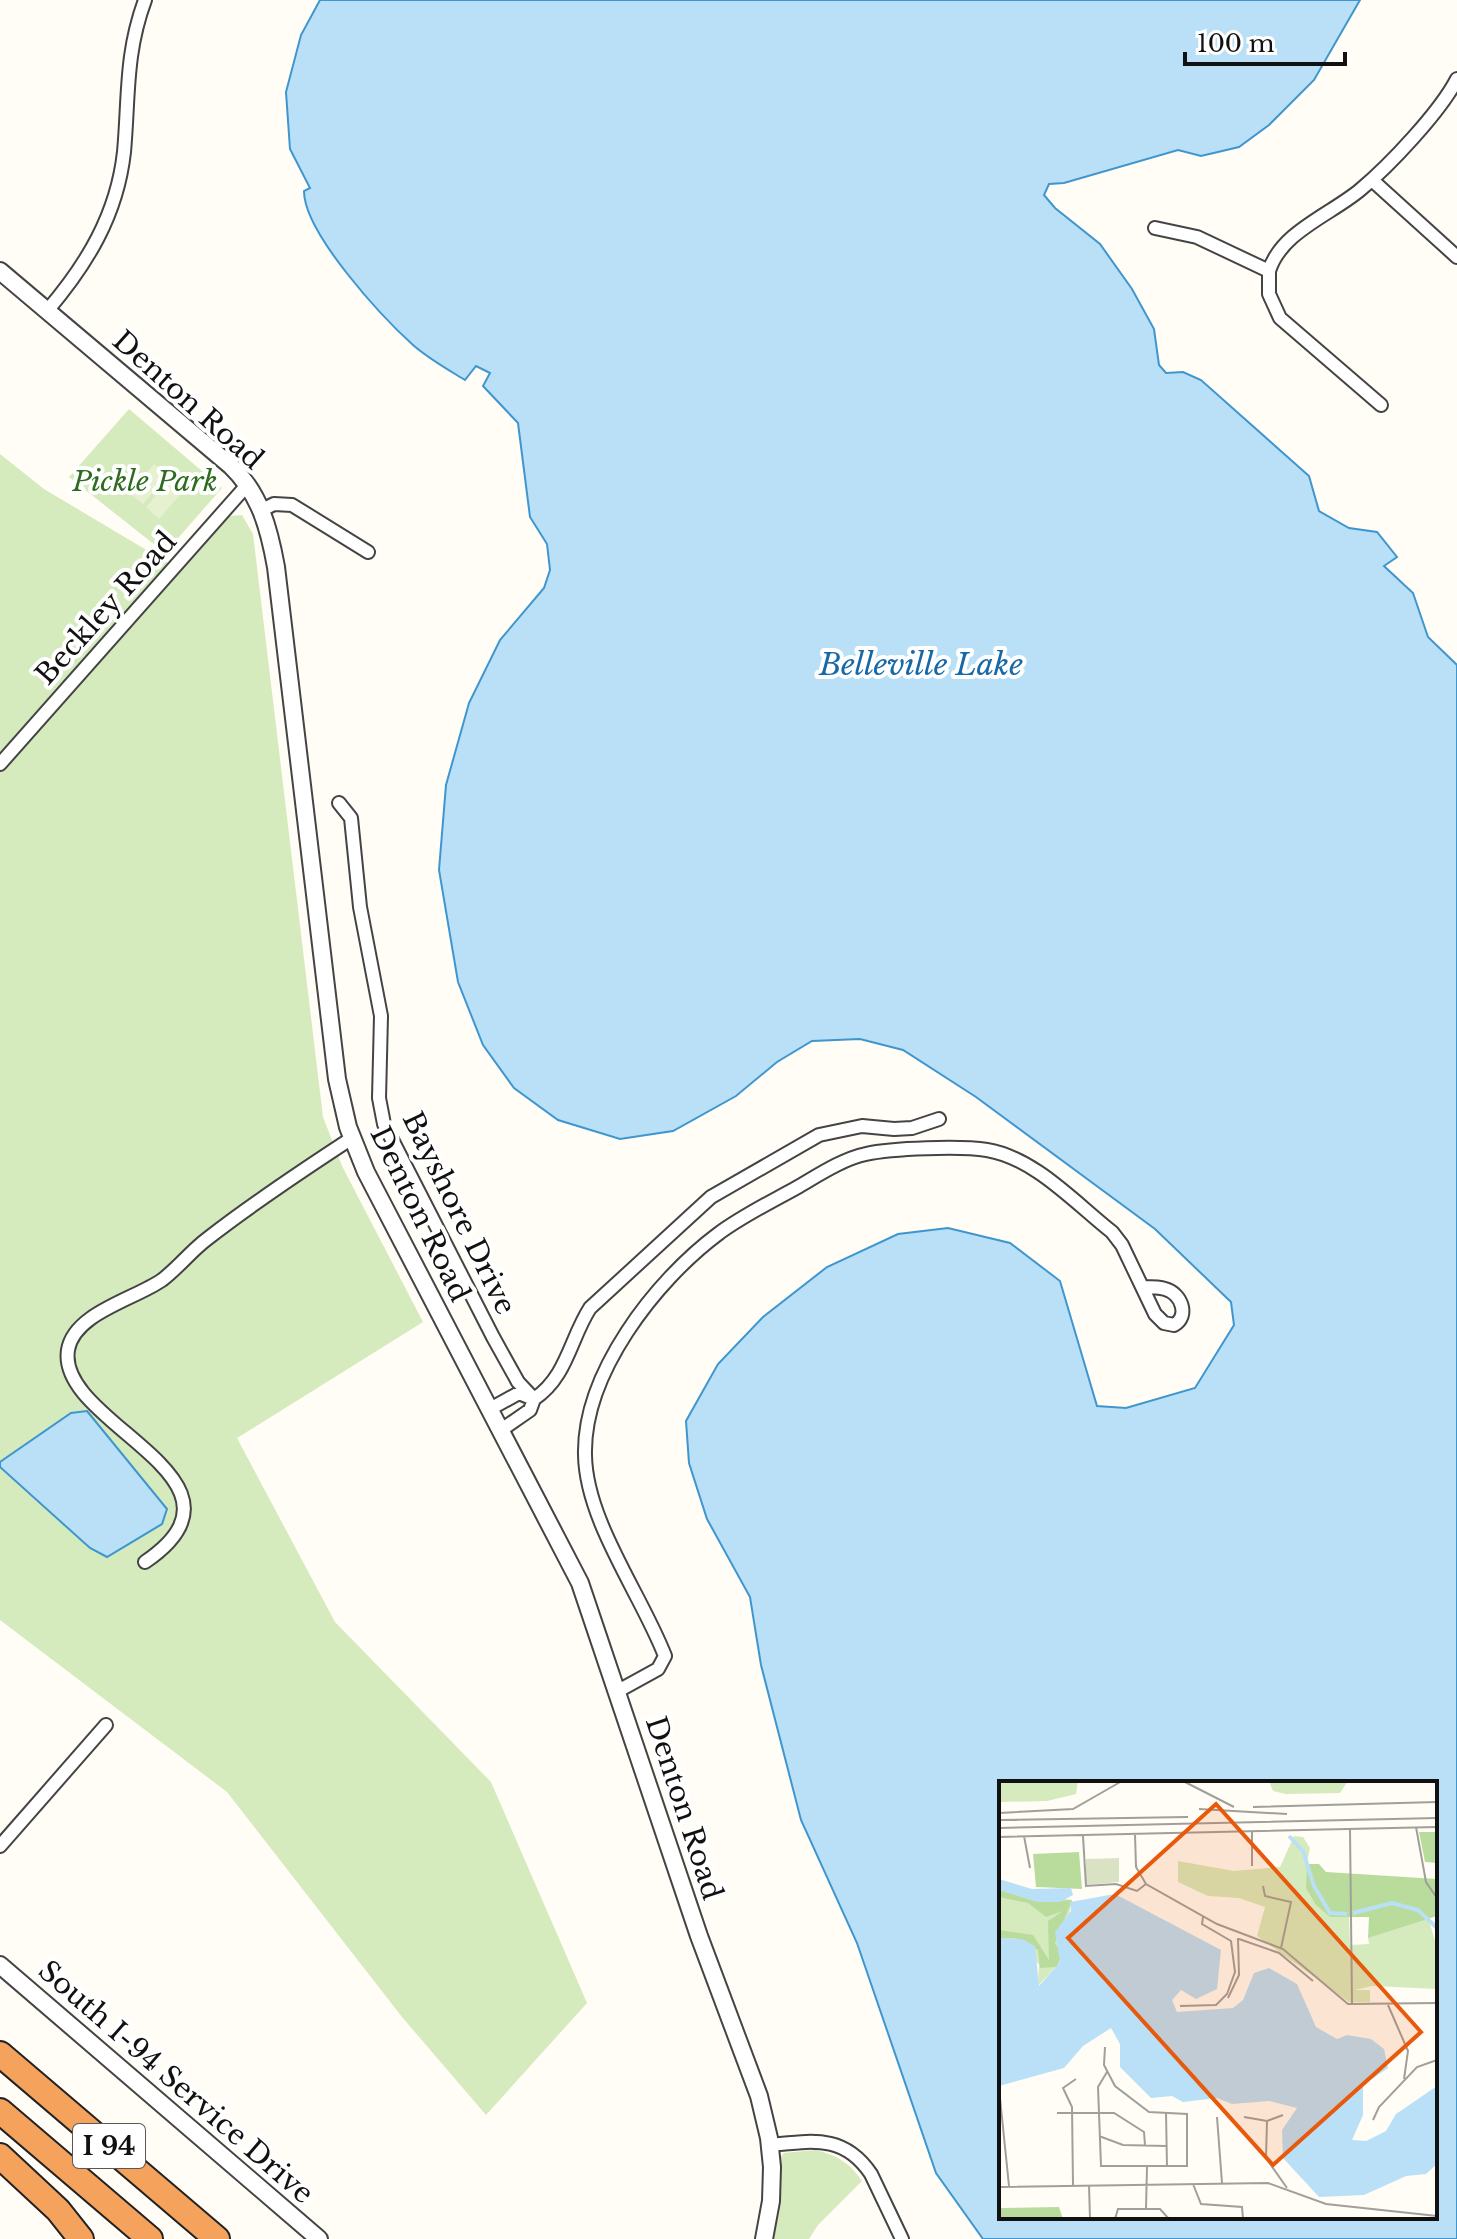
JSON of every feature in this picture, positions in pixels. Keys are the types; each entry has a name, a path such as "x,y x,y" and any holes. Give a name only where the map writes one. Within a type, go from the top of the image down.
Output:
{"highway":[{"name":"I 94","path":"0,2054 217,2239"},
{"name":"I 94","path":"0,2111 150,2239"},
{"name":"I 94","path":"0,2127 131,2239"},
{"path":"0,2156 58,2210 81,2239"}],"street":[{"path":"47,311 88,260 114,203 124,153 130,54 145,0"},
{"path":"1381,405 1280,318 1269,294 1269,271 1274,256 1286,242 1372,180 1434,113 1457,79"},
{"path":"1372,180 1457,257"},
{"path":"1155,228 1197,237 1269,271"},
{"name":"Denton Road","path":"0,271 231,466 248,484 262,510 276,567 337,1079 352,1138 366,1172 580,1583 699,1936 759,2096 770,2145 772,2192 764,2239"},
{"name":"Beckley Road","path":"0,764 248,484"},
{"path":"262,510 274,504 292,505 368,552"},
{"name":"Bayshore Drive","path":"339,803 351,818 360,907 381,1016 379,1098 384,1124 493,1337 518,1382 534,1399"},
{"path":"501,1430 530,1410 534,1399 558,1377 577,1328 590,1308 711,1197 819,1135 862,1126 912,1128 939,1119"},
{"path":"145,1562 177,1534 185,1518 184,1504 168,1474 72,1378 67,1360 72,1338 91,1318 160,1281 209,1238 352,1138"},
{"path":"618,1691 658,1669 665,1656 591,1497 585,1456 588,1423 600,1383 636,1320 673,1274 715,1236 737,1220 821,1174 866,1154 985,1150 1010,1157 1033,1169 1112,1232 1144,1287"},
{"path":"490,1409 519,1393 534,1399"},
{"path":"0,1846 106,1725"},
{"name":"South I-94 Service Drive","path":"0,1965 319,2239"},
{"path":"770,2145 823,2142 840,2146 857,2156 871,2174 902,2239"}],"green space":[{"name":"Pickle Park","path":"129,409 222,488 165,553 69,477"},
{"path":"0,454 44,489 180,570 230,516 242,515 253,534 323,1117 342,1166 423,1322 237,1438 335,1622 491,1782 587,2003 486,2115 402,2017 227,1792 0,1620"},
{"path":"154,464 167,475 143,504 129,493"},
{"path":"171,478 184,490 159,519 146,507"},
{"path":"815,2150 842,2161 862,2181 818,2225 809,2239 771,2239 779,2200 780,2158 784,2153"}],"water":[{"name":"Belleville Lake","path":"320,0 1360,0 1314,80 1269,125 1239,147 1201,156 1178,150 1064,183 1049,184 1044,195 1055,208 1100,244 1132,289 1154,329 1159,365 1166,373 1183,372 1201,380 1309,476 1319,511 1349,528 1377,532 1397,557 1384,566 1413,593 1428,637 1457,665 1457,2239 983,2239 936,2173 857,1943 801,1820 761,1665 750,1597 707,1519 689,1463 686,1421 718,1364 763,1317 827,1267 898,1234 948,1228 1010,1243 1060,1281 1097,1406 1126,1408 1195,1388 1234,1325 1231,1302 1155,1229 976,1097 903,1050 860,1039 812,1041 777,1062 736,1096 673,1131 620,1139 558,1120 514,1088 483,1045 458,982 439,870 446,785 469,703 500,640 544,588 550,570 547,544 530,517 518,423 483,386 490,373 476,366 465,380 419,350 365,295 330,251 317,229 307,209 304,191 310,188 290,149 286,92 301,35"},
{"path":"87,1411 167,1509 162,1524 107,1557 90,1548 0,1467 0,1462 71,1413"}]}
